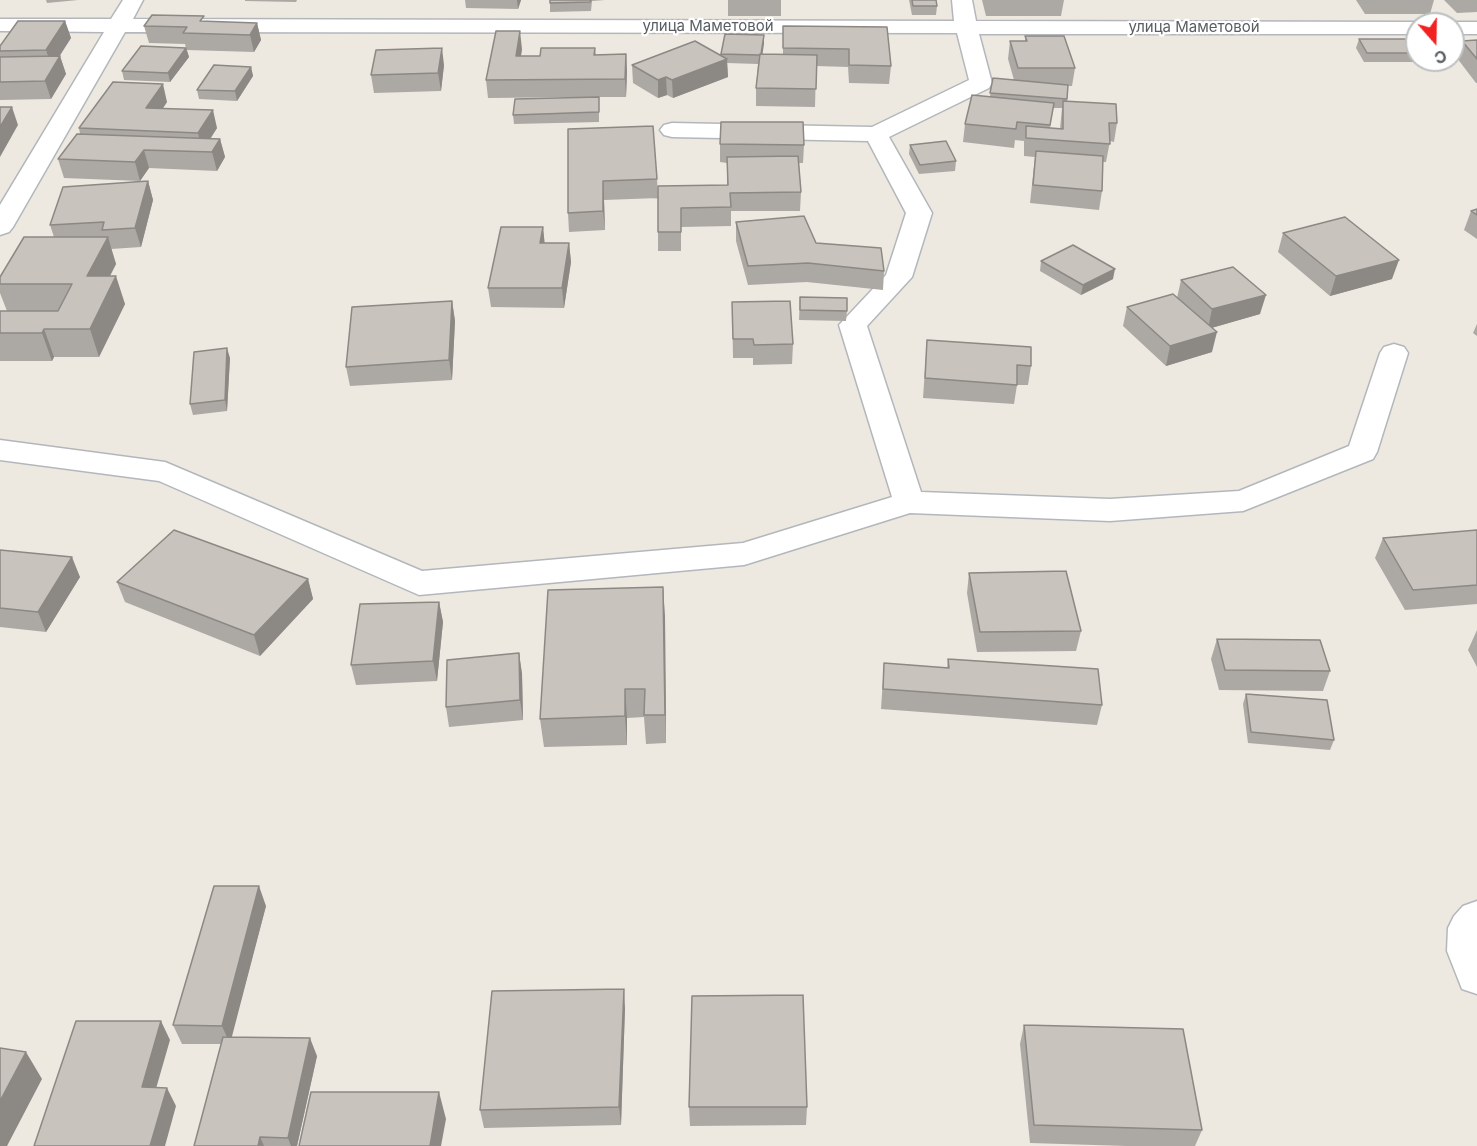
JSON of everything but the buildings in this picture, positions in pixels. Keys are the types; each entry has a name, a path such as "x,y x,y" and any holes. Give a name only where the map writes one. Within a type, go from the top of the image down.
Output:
{"street":[{"path":"0,227 133,0"},
{"path":"672,130 876,134 981,83 964,13"},
{"name":"улица Маметовой","path":"0,25 964,13 1405,28"},
{"path":"876,134 919,213 899,277 853,326 909,502"},
{"path":"0,450 165,472 419,583 744,554 909,502 1110,510 1243,501 1362,452 1394,353"},
{"path":"1477,918 1468,928 1467,951 1477,976"}]}
